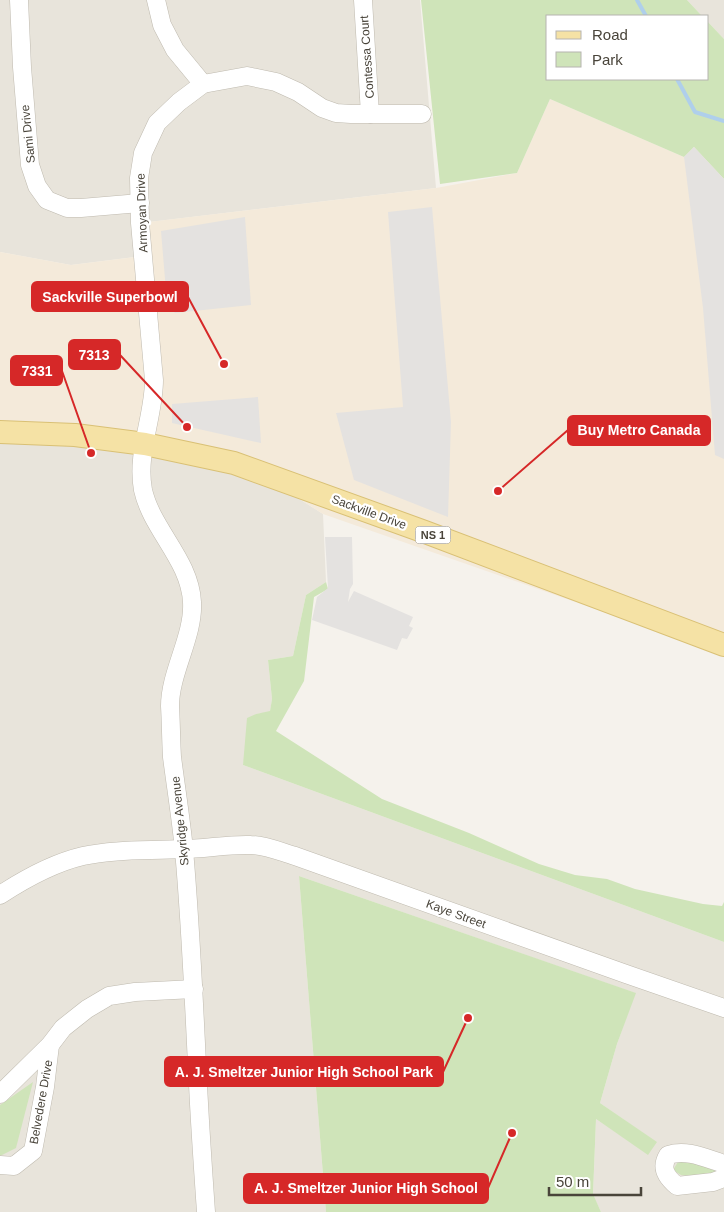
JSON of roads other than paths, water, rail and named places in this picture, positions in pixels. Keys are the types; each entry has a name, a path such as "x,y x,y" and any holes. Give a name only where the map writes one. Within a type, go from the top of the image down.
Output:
{"main road":[{"name":"Sackville Drive","path":"0,432 75,436 145,444 234,463 426,532 724,645"}],"street":[{"name":"Sami Drive","path":"18,0 30,165 37,186 47,200 67,208 140,203"},
{"path":"156,0 162,25 175,50 202,84"},
{"name":"Contessa Court","path":"363,0 370,114"},
{"name":"Armoyan Drive","path":"145,444 152,412 154,380 141,231 139,178 143,154 157,123 202,84 247,76 276,82 298,92 322,108 336,113 422,114"},
{"name":"Skyridge Avenue","path":"145,444 141,475 143,491 150,510 188,580 192,593 193,608 190,625 170,703 172,755 184,849 194,989 206,1212"},
{"name":"Kaye Street","path":"0,895 31,876 54,865 83,856 121,851 252,845 295,856 724,1008"},
{"name":"Belvedere Drive","path":"0,1094 50,1046 63,1028 87,1009 109,996 135,992 194,989"},
{"name":"Belvedere Drive","path":"0,1165 14,1166 33,1151 45,1087 50,1046"},
{"path":"724,1164 691,1153 677,1152 668,1155 664,1164 666,1174 677,1186 713,1182 724,1178"}],"waterway":[{"path":"637,0 645,15"},
{"path":"678,80 695,112 724,121"}],"place":[{"name":"Sackville Superbowl","path":"224,364"},
{"name":"7313","path":"187,427"},
{"name":"7331","path":"91,453"},
{"name":"Buy Metro Canada","path":"498,491"},
{"name":"A. J. Smeltzer Junior High School Park","path":"468,1018"},
{"name":"A. J. Smeltzer Junior High School","path":"512,1133"}]}
